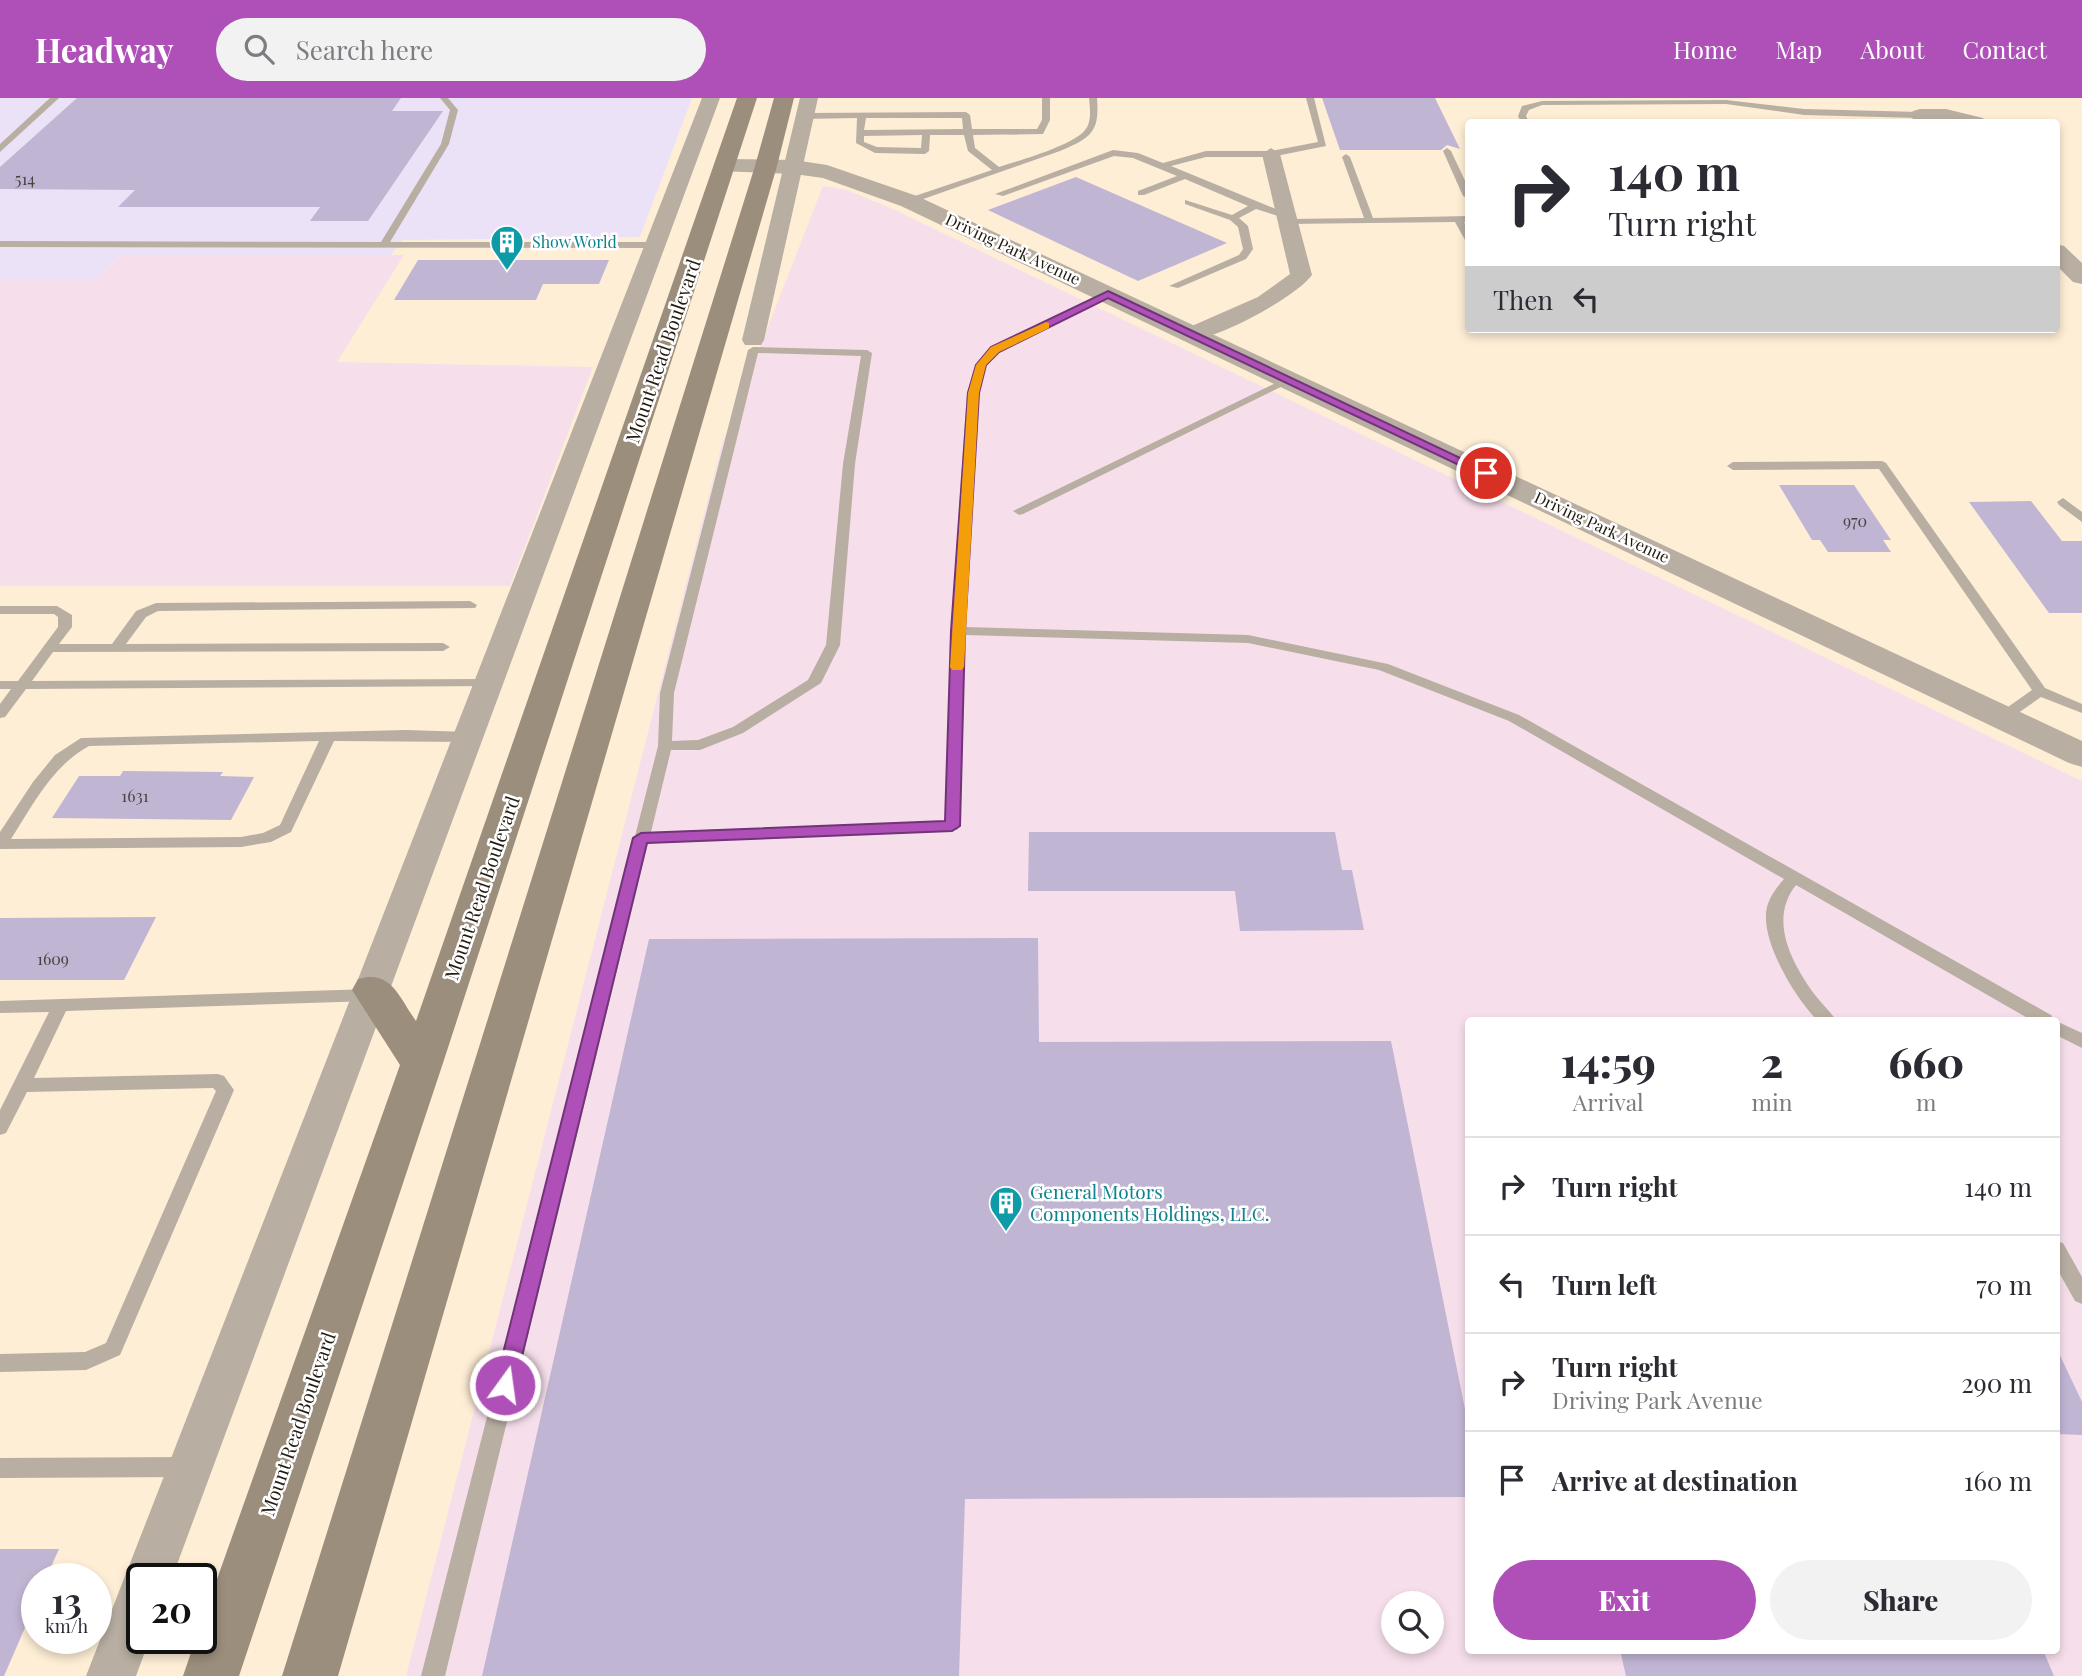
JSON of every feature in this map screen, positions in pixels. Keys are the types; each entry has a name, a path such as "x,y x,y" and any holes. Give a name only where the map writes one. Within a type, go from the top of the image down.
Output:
{"main road":[{"name":"Mount Read Boulevard","path":"211,1676 422,1063 747,98"},
{"path":"310,1676 780,167 784,98"},
{"path":"371,992 422,1063"}],"street":[{"path":"154,1563 711,98"},
{"path":"1904,98 1924,119 1946,115 1963,119"},
{"path":"753,345 780,167 806,107"},
{"path":"1193,334 1277,295 1294,284 1301,275 1271,154"},
{"name":"Driving Park Avenue","path":"687,166 780,167 846,176 909,201 2082,755"},
{"path":"2060,255 2082,277"},
{"path":"111,1676 126,1637"}],"lane":[{"path":"0,149 55,98"},
{"path":"384,244 445,144 454,110 444,98"},
{"path":"859,133 1041,132 1046,120 1046,98"},
{"path":"909,201 1086,136 1094,122 1093,98"},
{"path":"1163,166 1206,154 1271,154 1323,144 1310,98"},
{"path":"1524,119 1525,108 1542,103 1726,102 1804,112 1924,119"},
{"path":"806,107 862,116 966,115 971,149 997,170"},
{"path":"862,116 860,143 875,150 925,151 926,132"},
{"path":"1447,151 1465,190"},
{"path":"1000,194 1113,153 1135,155 1288,219 1464,220"},
{"path":"1346,157 1370,221"},
{"path":"1141,193 1184,176"},
{"path":"1174,286 1243,257 1248,249 1243,226 1233,218 1188,202"},
{"path":"1233,218 1255,206"},
{"path":"0,244 656,244"},
{"path":"641,838 952,826 958,631 973,393 981,365 995,349 1108,294"},
{"path":"433,1676 665,746 667,693 753,345 867,353 849,464 833,645 814,683 738,730 701,745 665,746"},
{"path":"1019,511 1290,380"},
{"path":"1733,466 1882,465 2040,691 2082,709"},
{"path":"2063,502 2082,518"},
{"path":"116,648 141,614 156,607 470,606"},
{"path":"0,610 57,610 65,615 65,627 0,713"},
{"path":"958,631 1248,639 1383,667 1514,718 2040,1017"},
{"path":"49,648 443,648"},
{"path":"0,685 489,683"},
{"path":"2003,717 2040,691"},
{"path":"0,844 58,760 71,747 86,741 329,736 468,737"},
{"path":"0,844 241,842 266,838 286,828 329,736"},
{"path":"1793,878 1777,900 1773,914 1780,943 1791,970 1813,1008 1823,1017"},
{"path":"0,1007 371,992"},
{"path":"0,1128 61,1005"},
{"path":"2060,1029 2082,1041"},
{"path":"0,1363 86,1361 113,1349 225,1090 218,1081 21,1085"},
{"path":"2060,1256 2082,1295"},
{"path":"0,1468 190,1467"}],"shaded area":[{"path":"0,98 692,98 640,237 402,240 391,255 121,255 97,279 0,279"},
{"path":"823,186 847,190 893,209 2082,781 2082,1676 406,1676 722,444"},
{"path":"121,255 404,255 337,362 593,367 510,586 0,586 0,279 97,279"}],"building":[{"path":"77,98 401,98 392,111 443,111 368,221 310,221 320,207 118,207 135,190 0,189 0,167"},
{"path":"1322,98 1435,98 1460,149 1447,145 1441,150 1340,150"},
{"path":"1076,177 1227,243 1138,281 988,210"},
{"name":"Show World","path":"418,260 609,260 599,284 543,284 536,300 394,300"},
{"path":"1779,485 1854,485 1891,540 1883,540 1891,552 1828,552 1820,540 1812,540"},
{"path":"2031,501 2062,541 2082,541 2082,613 2049,613 1969,502"},
{"path":"123,771 223,772 220,776 254,777 231,820 52,818 79,776 120,776"},
{"path":"1029,832 1335,832 1342,870 1352,870 1364,930 1240,931 1235,891 1028,891"},
{"path":"156,917 124,980 0,980 0,918"},
{"name":"General Motors Components Holdings, LLC.","path":"1038,938 1039,1042 1391,1041 1465,1409 1465,1497 965,1499 959,1676 482,1676 649,939"},
{"path":"2060,1355 2082,1402 2082,1435 2060,1434"},
{"path":"0,1549 59,1549 53,1563 21,1563 21,1637 4,1676 0,1676"},
{"path":"1621,1654 2045,1654 2054,1676 1626,1676"}],"slow traffic":[{"path":"957,667 973,393 981,365 995,349 1046,326"}],"place":[{"name":"Show World","path":"507,272"},
{"name":"General Motors Components Holdings, LLC.","path":"1006,1233"}],"route":[{"path":"505,1385 641,838 952,826 958,631 970,475 973,393 981,365 995,349 1093,304 1108,294 1486,473"}]}
